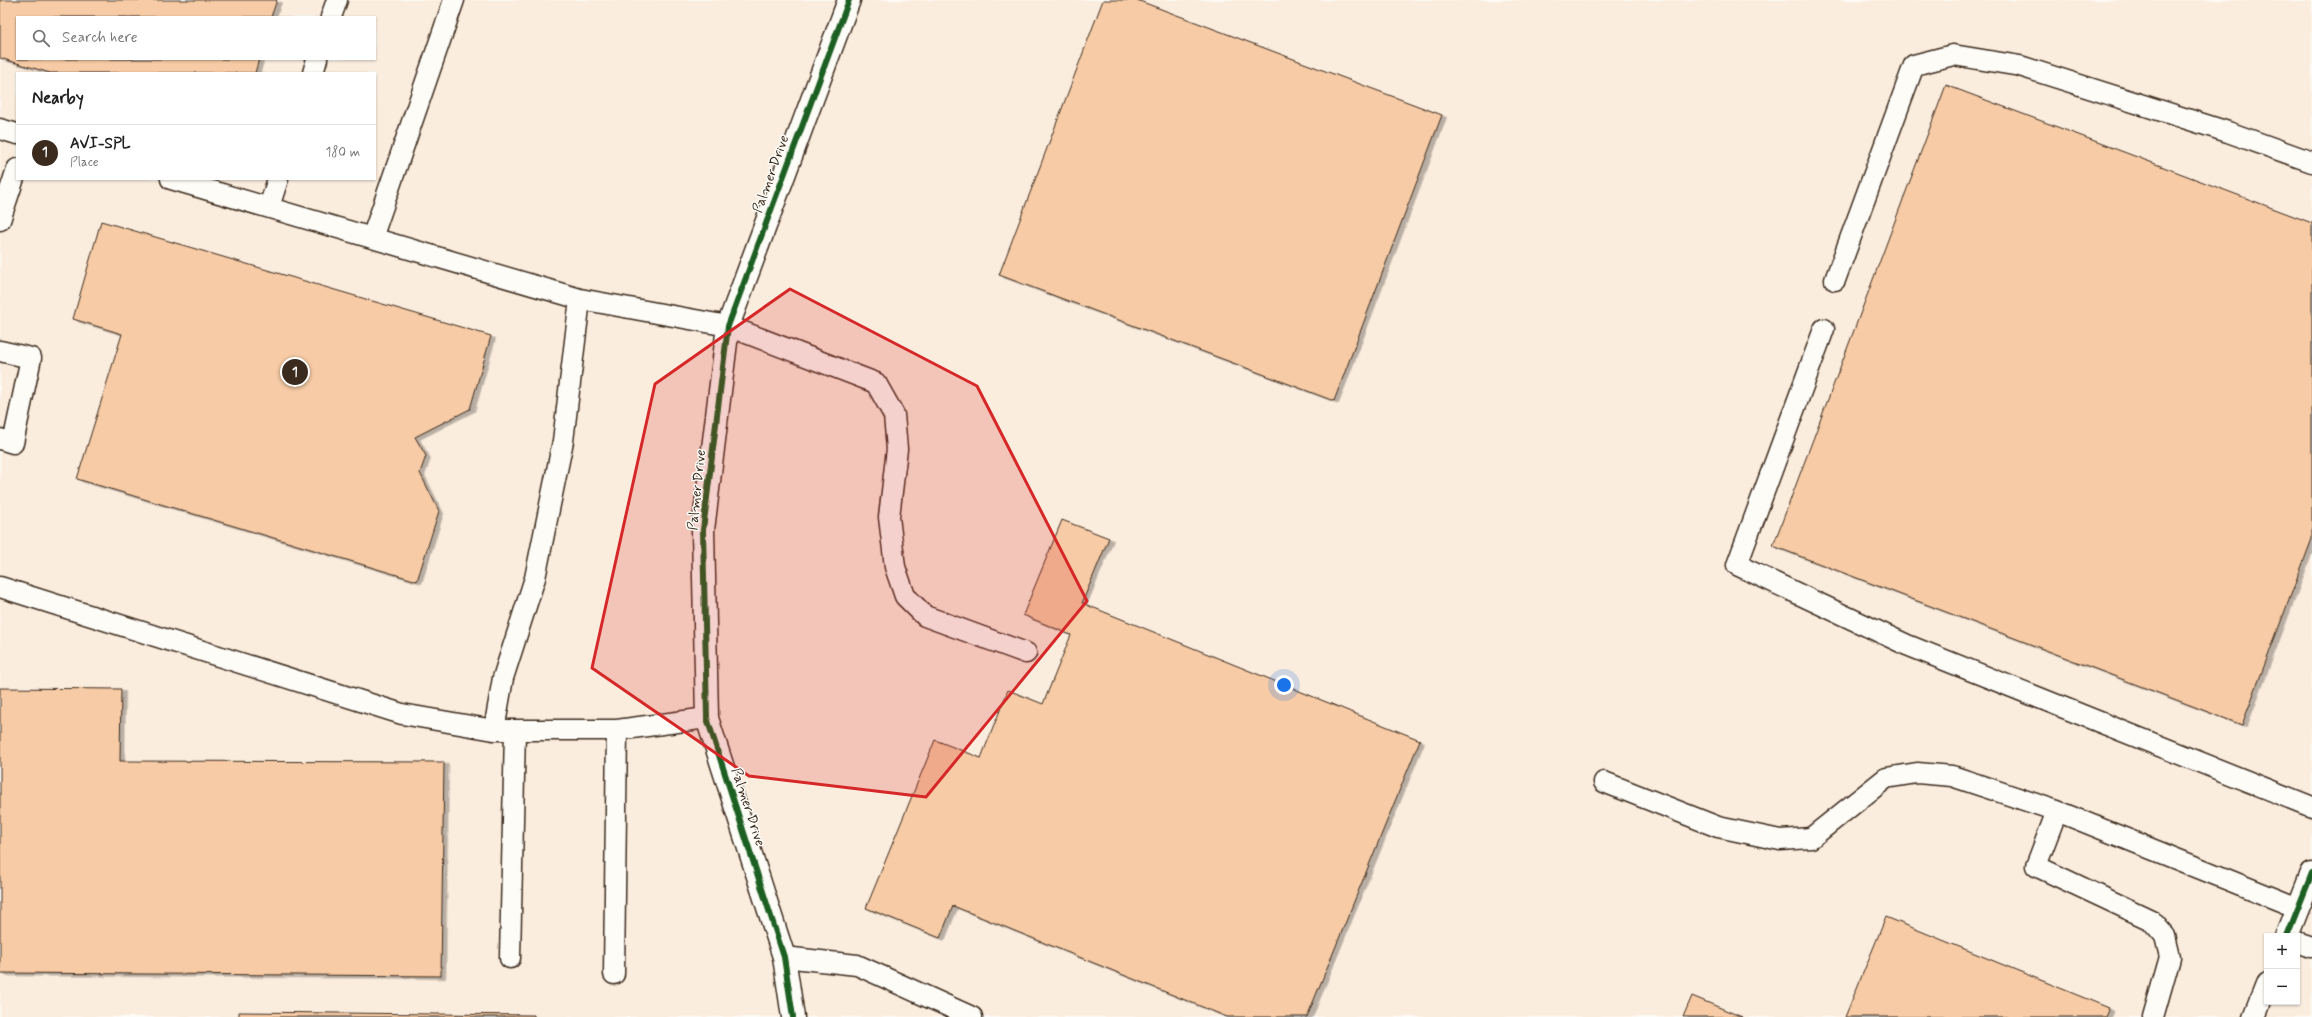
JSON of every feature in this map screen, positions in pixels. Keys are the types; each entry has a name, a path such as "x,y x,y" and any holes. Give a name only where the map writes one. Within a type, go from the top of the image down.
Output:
{"street":[{"name":"Palmer Drive","path":"793,1017 784,957 707,718 703,530 728,326 849,0"},
{"path":"2287,933 2312,873"},
{"path":"2254,1017 2264,992"}],"lane":[{"path":"331,16 337,0"},
{"path":"372,238 454,0"},
{"path":"1835,280 1914,65 1952,55 2020,66 2228,132 2312,162"},
{"path":"313,72 317,60"},
{"path":"0,129 16,134"},
{"path":"0,221 16,172"},
{"path":"174,180 580,299 728,326 876,382 894,414 897,449 889,517 895,567 905,596 925,616 1026,653"},
{"path":"269,208 278,180"},
{"path":"494,730 503,678 534,578 563,441 580,299"},
{"path":"1824,329 1737,565 1907,645 2312,807"},
{"path":"0,351 31,358 13,443 0,439"},
{"path":"0,587 402,714 494,730 617,730 707,718"},
{"path":"510,958 515,730"},
{"path":"614,974 617,730"},
{"path":"1604,782 1718,827 1780,840 1811,838 1886,778 1917,773 1952,776 2057,811 2298,908"},
{"path":"2057,811 2036,866 2151,920 2165,936 2170,957 2153,1017"},
{"path":"2300,943 2312,947"},
{"path":"784,957 857,965 972,1017"}],"highlighted area":[{"path":"790,289 977,386 1087,601 926,797 749,776 592,668 655,384"}],"shaded area":[{"path":"0,0 2312,0 2312,1017 0,1017"}],"building":[{"path":"0,0 277,0 271,16 16,16 16,60 259,60 255,72 47,72 0,58"},
{"path":"1103,0 1137,0 1442,115 1334,401 999,275"},
{"path":"1946,85 2312,223 2312,539 2242,725 1773,546"},
{"path":"101,221 491,336 470,409 415,437 426,456 420,473 439,511 417,581 77,479 122,334 73,319"},
{"path":"1062,520 1109,538 1082,603 1420,740 1307,1017 1227,1017 953,906 940,938 866,908 935,740 981,758 1008,690 1043,704 1071,635 1023,615"},
{"path":"0,688 121,689 120,761 444,762 441,976 0,973"},
{"path":"1886,917 2109,1008 2105,1017 1845,1017"},
{"path":"1692,996 1742,1017 1683,1017"},
{"path":"239,1012 534,1015 534,1017 239,1017"}],"cycle path":[{"path":"793,1017 784,957 707,718 703,530 728,326 849,0"},
{"path":"2288,933 2312,873"}],"place":[{"name":"AVI-SPL","path":"295,372"}]}
